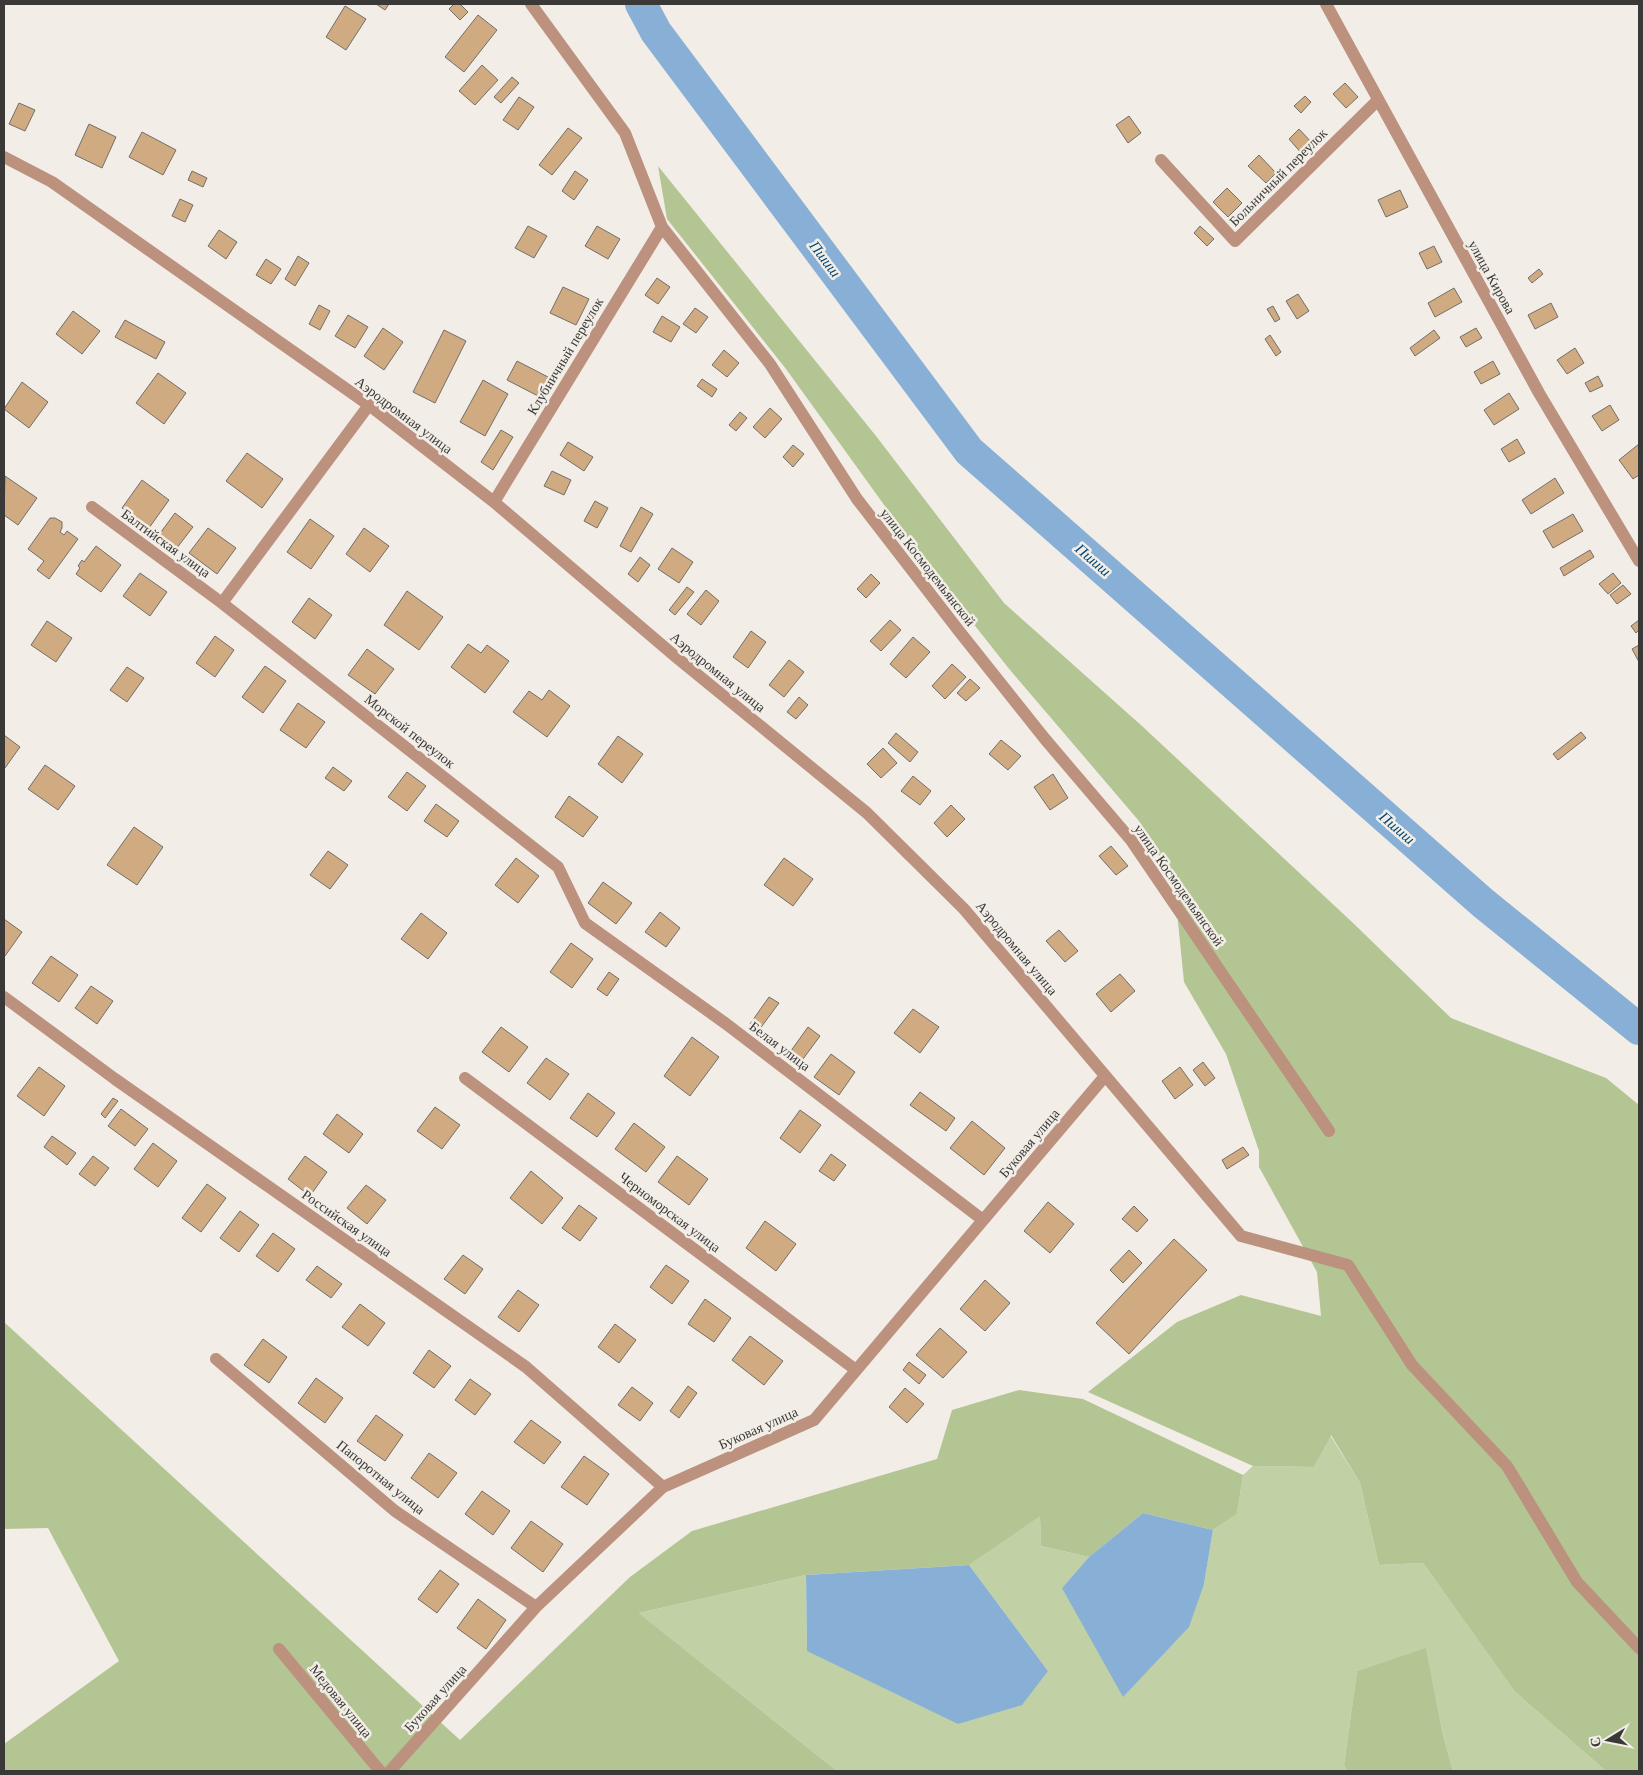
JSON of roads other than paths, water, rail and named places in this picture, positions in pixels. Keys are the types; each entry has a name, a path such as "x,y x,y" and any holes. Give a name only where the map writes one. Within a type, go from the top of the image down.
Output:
{"street":[{"name":"улица Космодемьянской","path":"532,4 625,133 662,227 770,364 857,499 1039,732 1131,840 1329,1131"},
{"name":"улица Кирова","path":"1326,4 1539,393 1639,561"},
{"name":"Больничный переулок","path":"1162,160 1234,241 1378,100"},
{"name":"Аэродромная улица","path":"4,157 52,182 369,405 494,502 676,658 867,813 964,909 1241,1236 1348,1265 1412,1366 1508,1466 1577,1582 1639,1648"},
{"name":"Клубничный переулок","path":"494,502 662,227"},
{"path":"222,603 369,405"},
{"name":"Балтийская улица","path":"92,507 222,603"},
{"name":"Морской переулок","path":"222,603 558,867 570,890"},
{"name":"Белая улица","path":"570,890 586,924 725,1023 983,1220"},
{"name":"Российская улица","path":"4,997 123,1084 526,1366 663,1487"},
{"name":"Буковая улица","path":"390,1771 536,1607 663,1487 814,1420 1105,1076"},
{"name":"Черноморская улица","path":"465,1078 856,1370"},
{"name":"Папоротная улица","path":"216,1359 395,1511 536,1607"},
{"name":"Медовая улица","path":"279,1649 380,1771"}],"water":[{"path":"1143,1513 1213,1530 1204,1584 1189,1627 1123,1697 1062,1588 1089,1557"},
{"path":"969,1565 1048,1671 1022,1705 958,1724 807,1651 806,1575"}],"waterway":[{"name":"Пшиш","path":"641,4 656,32 969,451 1483,903 1639,1029"}]}
